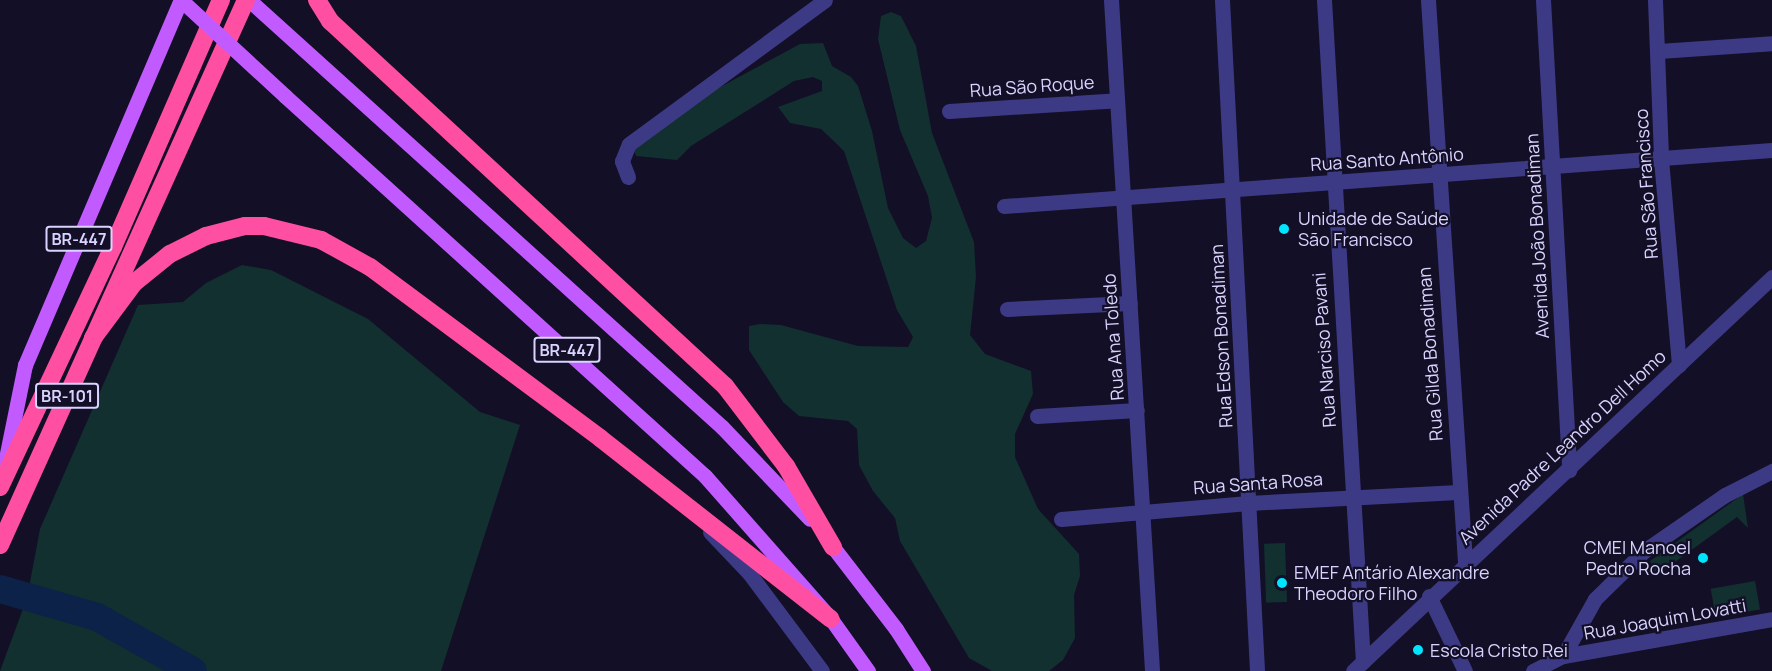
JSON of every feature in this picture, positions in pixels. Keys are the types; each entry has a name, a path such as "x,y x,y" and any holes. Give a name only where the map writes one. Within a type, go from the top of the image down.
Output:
{"highway":[{"name":"BR-101","path":"0,486 113,247 221,0"},
{"name":"BR-101","path":"0,545 247,0"},
{"path":"317,0 330,21 725,386 786,466 833,547"},
{"path":"93,338 134,283 188,244 245,226 302,234 338,248 370,267 674,495 831,620"}],"main road":[{"name":"BR-447","path":"0,486 25,365 181,0 705,476 831,620 868,671"},
{"name":"BR-447","path":"247,0 722,427 788,492 833,547 923,671"}],"street":[{"path":"628,177 622,160 628,144 825,0"},
{"name":"Rua Ana Toledo","path":"1111,0 1152,671"},
{"name":"Rua Edson Bonadiman","path":"1222,0 1257,671"},
{"name":"Rua Narciso Pavani","path":"1323,0 1332,182 1354,497 1358,666"},
{"name":"Rua Gilda Bonadiman","path":"1428,0 1458,492 1465,562"},
{"name":"Avenida João Bonadiman","path":"1543,0 1569,470"},
{"name":"Rua São Francisco","path":"1655,0 1659,51 1661,159 1679,365"},
{"path":"1659,51 1772,42"},
{"name":"Rua São Roque","path":"949,111 1117,100"},
{"name":"Rua Santo Antônio","path":"1004,206 1772,150"},
{"name":"Avenida Padre Leandro Dell Homo","path":"1358,666 1465,562 1569,470 1772,277"},
{"path":"1007,309 1130,303"},
{"path":"1037,416 1137,410"},
{"path":"1563,656 1595,599 1644,551 1725,495 1772,471"},
{"name":"Rua Santa Rosa","path":"1061,519 1248,502 1458,492"},
{"path":"674,495 749,573 822,671"},
{"path":"1429,596 1465,671"},
{"name":"Rua Joaquim Lovatti","path":"1533,671 1563,656 1772,620"}],"green space":[{"path":"891,12 901,16 916,46 932,133 974,242 976,277 970,335 985,354 1031,371 1033,394 1015,434 1015,457 1038,509 1079,554 1080,576 1074,595 1075,638 1063,660 1049,671 992,671 969,658 900,541 895,518 873,491 859,465 857,429 848,421 799,416 783,402 749,350 749,326 760,324 781,325 858,346 908,347 913,337 897,310 844,151 821,129 790,123 778,107 822,91 822,81 813,77 794,81 691,146 677,160 636,156 632,146 711,92 800,44 823,43 832,66 851,77 858,86 872,131 888,208 903,238 916,248 926,241 932,218 928,196 900,130 878,39 881,16"},
{"path":"242,265 271,270 368,319 480,412 520,425 441,671 0,671 27,598 40,529 138,305 183,302 206,283"},
{"path":"1743,494 1748,528 1737,517 1657,575 1650,561"},
{"path":"1285,543 1287,602 1266,603 1264,544"},
{"path":"1755,581 1760,610 1716,617 1711,589"}],"waterway":[{"path":"0,589 97,617 193,671"}],"place":[{"name":"Unidade de Saúde São Francisco","path":"1284,229"},
{"name":"CMEI Manoel Pedro Rocha","path":"1703,558"},
{"name":"EMEF Antário Alexandre Theodoro Filho","path":"1282,583"},
{"name":"Escola Cristo Rei","path":"1418,650"}]}
